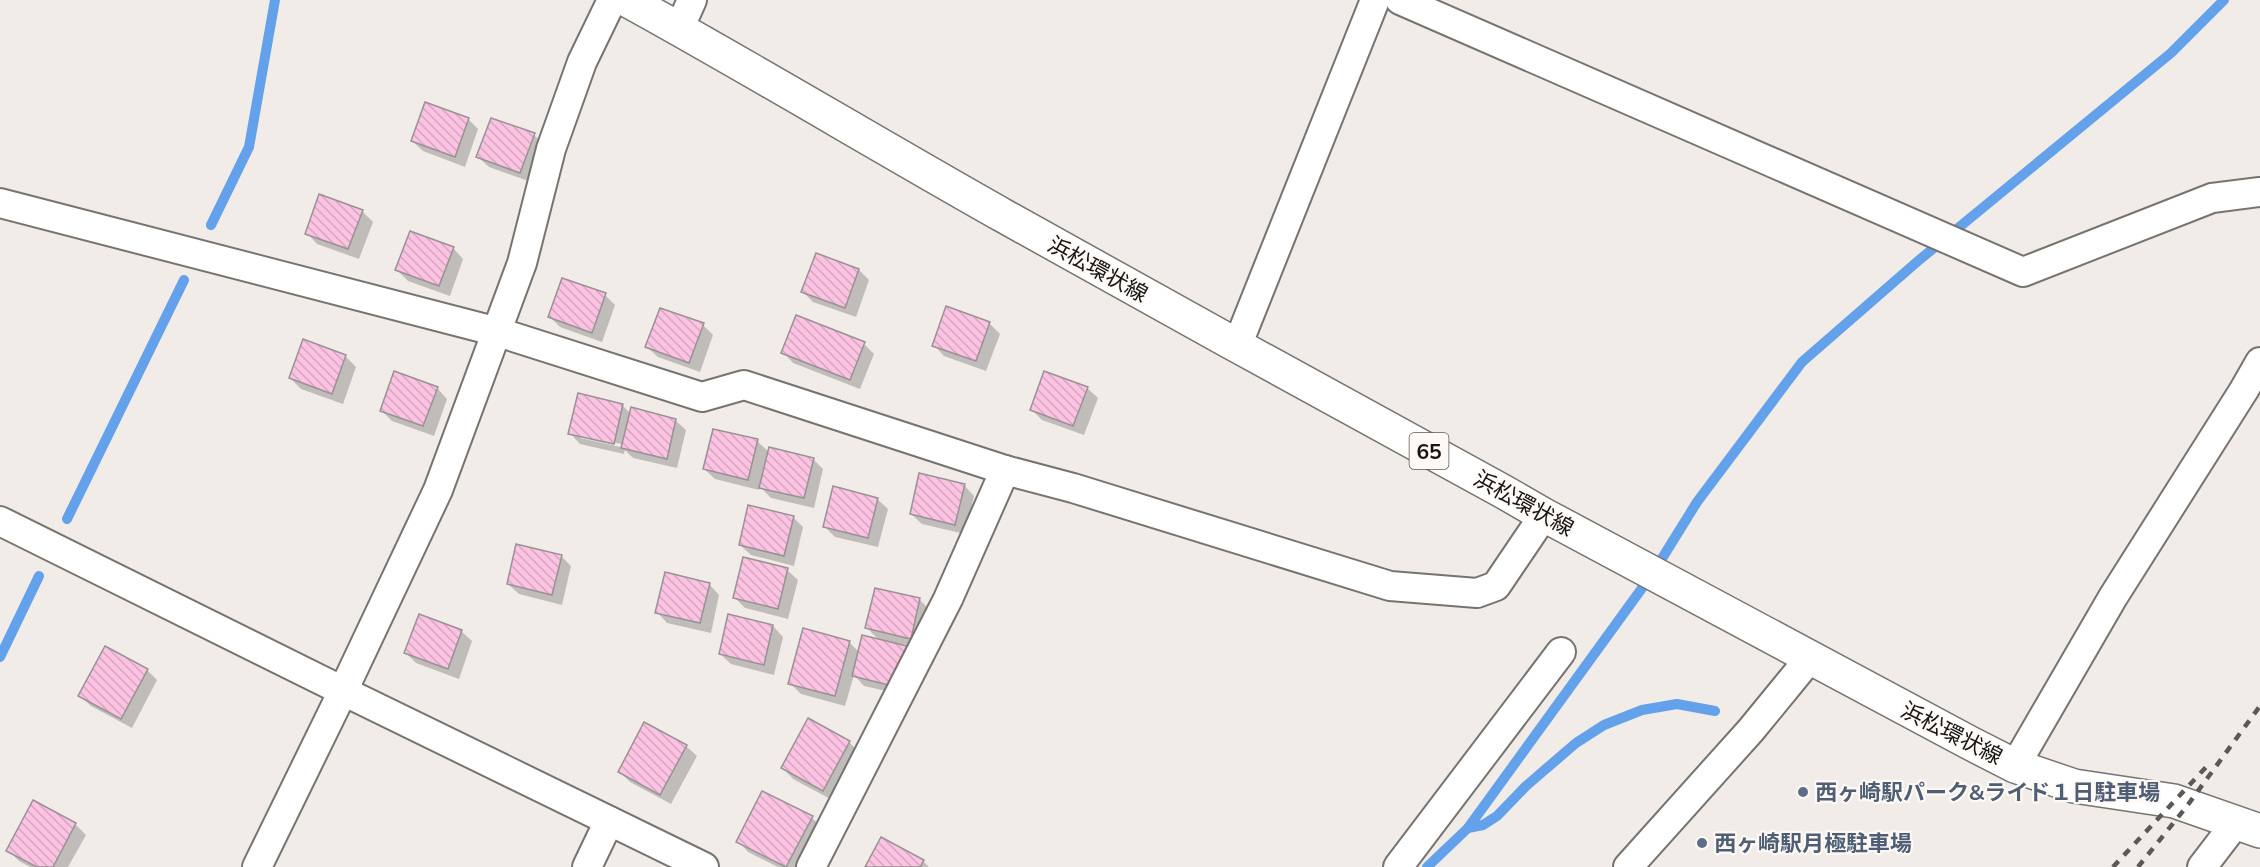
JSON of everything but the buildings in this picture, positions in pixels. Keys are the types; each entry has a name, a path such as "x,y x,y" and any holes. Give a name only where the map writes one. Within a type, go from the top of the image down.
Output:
{"main road":[{"name":"浜松環状線","path":"627,0 685,14 1001,214 1544,516 2015,766 2074,786 2174,801 2248,828"}],"street":[{"path":"257,867 438,490 522,263 550,149 582,62 612,0"},
{"path":"1237,346 1376,0"},
{"path":"1400,0 1429,5 1911,224 2023,272 2212,198 2260,192"},
{"path":"0,203 498,332 702,397 744,385 1005,470 1073,488 1390,586 1478,593 1496,586 1544,516"},
{"path":"2015,766 2113,597 2260,362"},
{"path":"811,867 948,598 1005,470"},
{"path":"0,520 704,867"},
{"path":"1398,867 1561,652"},
{"path":"1628,867 1751,730 1810,658"},
{"path":"587,867 609,821"},
{"path":"2202,867 2248,828"}],"waterway":[{"path":"211,225 249,147 275,0"},
{"path":"1468,828 1653,573 1697,502 1802,362 1918,261 2171,53 2224,0"},
{"path":"67,519 184,280"},
{"path":"0,657 39,576"},
{"path":"1427,867 1468,828 1483,825 1497,816 1526,786 1576,743 1604,725 1642,710 1677,704 1715,711"}],"railway":[{"path":"2138,867 2187,806 2260,706"},
{"path":"2113,867 2208,765"}],"place":[{"name":"西ヶ崎駅パーク&ライド１日駐車場","path":"1803,792"},
{"name":"西ヶ崎駅月極駐車場","path":"1702,843"}]}
